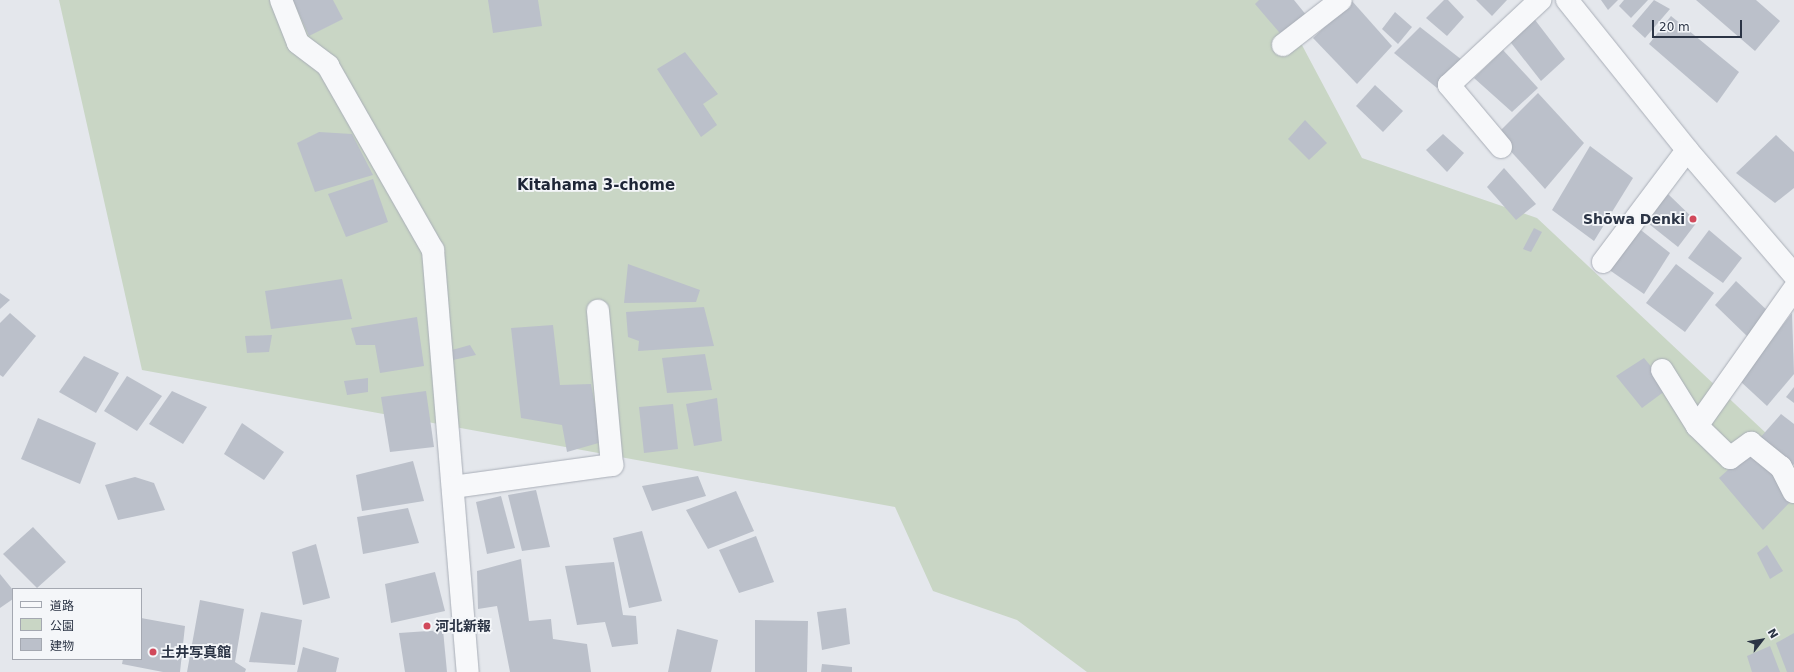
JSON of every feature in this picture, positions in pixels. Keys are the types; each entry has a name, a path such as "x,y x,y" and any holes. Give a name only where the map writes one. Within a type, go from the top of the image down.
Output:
{"street":[{"path":"281,0 298,43 328,66 433,250 468,672"},
{"path":"1283,45 1341,0"},
{"path":"1501,147 1449,85 1540,0"},
{"path":"1567,0 1687,150 1794,275"},
{"path":"1603,262 1687,150"},
{"path":"1697,426 1794,290"},
{"path":"453,487 612,465 598,311"},
{"path":"1662,370 1697,426 1730,458 1751,442 1781,467 1794,492"}],"green space":[{"path":"59,0 1278,0 1362,158 1537,218 1783,449 1794,467 1794,672 1087,672 1017,620 933,591 895,507 142,370"}],"building":[{"path":"293,0 333,0 343,19 309,36"},
{"path":"488,0 538,0 542,26 493,33"},
{"path":"1259,0 1294,0 1307,16 1284,38 1255,4"},
{"path":"1444,0 1448,0 1464,17 1447,36 1426,18"},
{"path":"1476,0 1507,0 1492,16"},
{"path":"1601,0 1618,0 1608,10"},
{"path":"1624,0 1648,0 1631,18 1619,6"},
{"path":"1654,0 1670,9 1645,38 1632,26"},
{"path":"1696,0 1756,0 1780,21 1755,51"},
{"path":"1352,1 1392,46 1357,84 1313,38"},
{"path":"1395,12 1412,27 1398,44 1382,29"},
{"path":"1532,16 1565,59 1541,81 1508,39"},
{"path":"1671,16 1739,72 1717,103 1649,44"},
{"path":"1420,27 1462,60 1437,88 1394,53"},
{"path":"1503,50 1538,88 1512,112 1474,78"},
{"path":"685,52 718,94 703,104 717,125 701,137 657,69"},
{"path":"1375,85 1403,111 1383,132 1356,106"},
{"path":"1538,93 1584,143 1545,189 1496,135"},
{"path":"1305,120 1327,143 1309,160 1288,139"},
{"path":"319,132 352,134 373,175 315,192 297,143"},
{"path":"1443,134 1464,153 1447,172 1426,150"},
{"path":"1776,135 1794,152 1794,188 1775,203 1736,173"},
{"path":"1590,146 1633,178 1594,241 1552,210"},
{"path":"1504,168 1536,204 1516,220 1487,187"},
{"path":"373,179 388,222 346,237 328,194"},
{"path":"1668,194 1697,222 1678,247 1644,220"},
{"path":"1637,227 1670,253 1644,294 1608,269"},
{"path":"1534,228 1542,232 1531,252 1523,249"},
{"path":"1709,230 1742,258 1723,283 1688,258"},
{"path":"628,264 700,290 696,302 624,303"},
{"path":"1676,264 1714,293 1685,332 1646,303"},
{"path":"342,279 352,319 271,329 265,291"},
{"path":"1736,281 1770,313 1750,339 1715,305"},
{"path":"0,293 10,300 0,309"},
{"path":"704,307 714,346 638,351 639,341 628,337 626,312"},
{"path":"10,313 36,336 3,377 0,375 0,323"},
{"path":"1792,313 1794,374 1767,406 1740,381"},
{"path":"417,317 424,366 380,373 375,345 356,345 351,328"},
{"path":"553,325 560,385 591,384 602,442 567,452 562,425 521,418 511,328"},
{"path":"272,335 269,352 247,353 245,336"},
{"path":"470,345 476,355 453,360 452,350"},
{"path":"705,354 712,390 667,393 662,358"},
{"path":"84,356 119,373 96,413 59,392"},
{"path":"1644,358 1669,388 1642,408 1616,376"},
{"path":"127,376 162,396 137,431 104,411"},
{"path":"368,378 368,392 347,395 344,381"},
{"path":"1794,387 1794,403 1786,397"},
{"path":"172,391 207,407 183,444 149,424"},
{"path":"426,391 434,447 390,452 381,397"},
{"path":"717,398 722,441 694,446 686,404"},
{"path":"673,404 678,449 644,453 639,407"},
{"path":"1781,414 1794,424 1794,464 1790,468 1759,439"},
{"path":"38,418 96,443 80,484 21,459"},
{"path":"242,423 284,452 264,480 224,454"},
{"path":"1751,449 1794,498 1763,530 1719,478"},
{"path":"413,461 424,501 362,511 356,475"},
{"path":"698,476 706,496 652,511 642,486"},
{"path":"135,477 154,483 165,510 118,520 105,485"},
{"path":"536,490 550,547 522,551 508,495"},
{"path":"736,491 754,531 708,549 686,510"},
{"path":"501,496 515,548 487,554 476,502"},
{"path":"408,508 419,543 363,554 357,517"},
{"path":"33,527 66,562 37,588 3,554"},
{"path":"642,531 662,601 629,608 613,538"},
{"path":"756,536 774,582 739,593 719,550"},
{"path":"316,544 330,598 303,605 292,552"},
{"path":"1767,545 1783,571 1770,579 1757,553"},
{"path":"521,559 529,621 551,619 553,639 587,644 591,672 510,672 497,606 478,609 477,571"},
{"path":"614,562 623,615 636,616 638,644 612,647 605,622 577,625 565,566"},
{"path":"435,572 445,611 391,623 385,584"},
{"path":"0,574 12,589 12,600 0,608"},
{"path":"200,600 244,609 235,662 246,669 245,672 187,672"},
{"path":"846,608 850,644 822,650 817,612"},
{"path":"261,612 302,620 295,665 249,662"},
{"path":"142,618 185,626 180,672 163,672 122,664 123,660 142,660"},
{"path":"755,620 808,621 807,672 755,672"},
{"path":"677,629 718,640 711,672 668,672"},
{"path":"443,630 447,672 405,672 399,633"},
{"path":"1794,633 1794,672 1787,672 1776,643"},
{"path":"1770,646 1780,672 1752,672 1747,656"},
{"path":"303,647 339,658 336,672 297,672"},
{"path":"822,664 852,667 852,672 821,672"}],"place":[{"name":"Shōwa Denki","path":"1693,219"},
{"name":"河北新報","path":"427,626"},
{"name":"土井写真館","path":"153,652"}],"district":[{"name":"Kitahama 3-chome","path":"596,186"}]}
